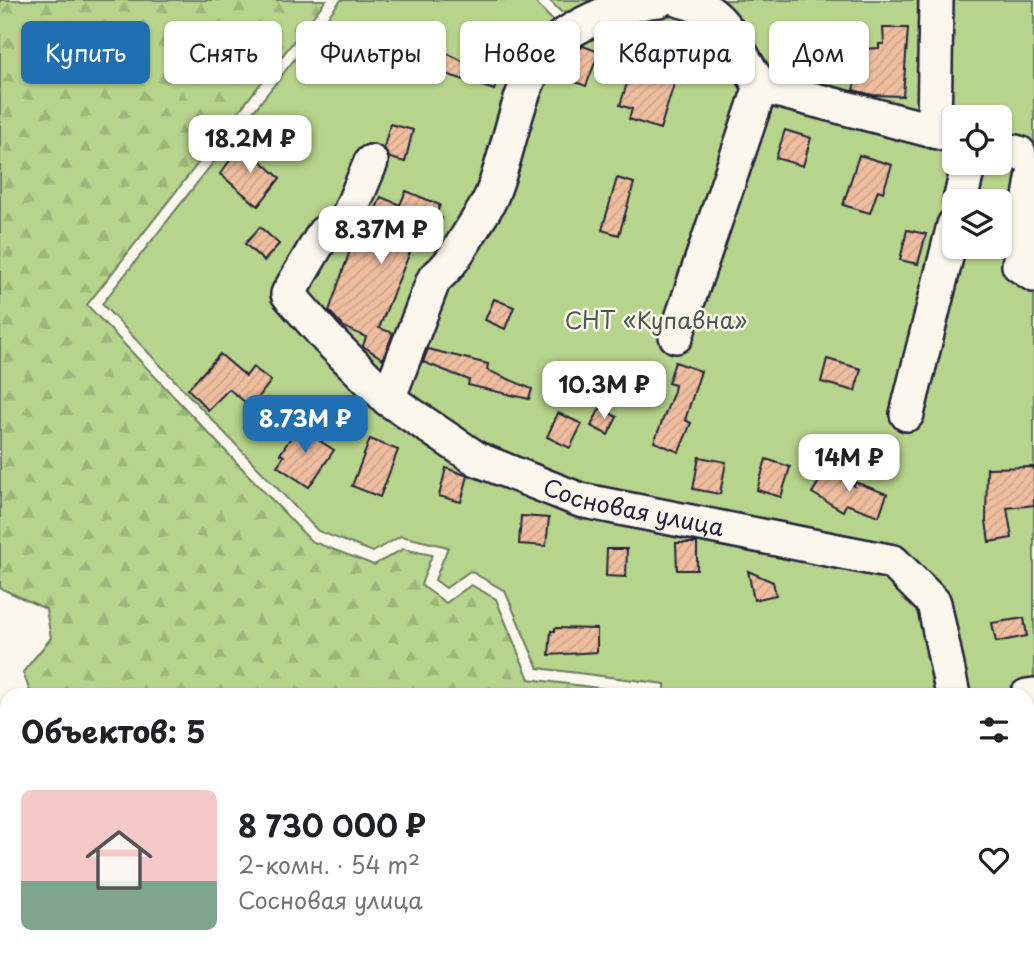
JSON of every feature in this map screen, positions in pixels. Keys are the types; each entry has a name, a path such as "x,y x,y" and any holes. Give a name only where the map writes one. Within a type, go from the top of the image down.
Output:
{"street":[{"path":"388,399 434,279 446,270 492,195 527,86 539,59 560,41 608,12 659,0"},
{"path":"681,0 701,4 717,15 761,86 942,133"},
{"path":"936,0 942,105"},
{"path":"676,336 761,86"},
{"path":"1024,158 1019,265 1034,275"},
{"name":"Сосновая улица","path":"371,162 345,224 324,233 289,294 327,338 388,399 477,459 580,500 893,562 934,603 952,688"},
{"path":"907,414 946,259"}],"green space":[{"path":"0,0 326,0 310,21 296,21 296,38 282,56 282,21 164,21 164,84 260,84 87,305 311,541 374,565 403,549 432,555 421,585 446,603 471,585 496,599 529,679 599,688 29,688 23,672 51,638 46,609 0,588"},
{"name":"СНТ «Купавна»","path":"341,0 533,0 553,21 460,21 460,84 580,84 580,21 567,21 620,0 1034,0 1034,688 665,688 665,684 538,668 505,591 470,571 446,588 435,580 448,547 401,536 373,552 318,531 102,304 275,84 282,84 282,75 296,57 296,84 446,84 446,21 324,21"},
{"path":"549,0 607,0 603,7 561,12"}],"building":[{"path":"883,28 908,28 903,96 873,95 853,90 855,84 869,84 869,49 879,48 879,44 884,44"},
{"path":"583,46 594,50 594,65 586,86 580,84 580,48"},
{"path":"446,53 460,60 460,79 446,74"},
{"path":"476,84 496,84 494,90"},
{"path":"627,84 674,84 660,129 629,119 632,109 620,105"},
{"path":"390,124 413,130 405,162 390,158 384,148"},
{"path":"785,130 811,138 803,166 776,158"},
{"path":"242,144 280,178 258,206 220,174"},
{"path":"859,155 892,165 883,192 878,190 870,213 843,205"},
{"path":"617,178 634,183 619,235 602,230"},
{"path":"406,191 440,205 436,215 442,218 436,236 431,233 428,241 415,240 379,328 393,333 383,359 363,346 366,337 344,327 329,311 353,242 357,237 363,240 381,197 400,205"},
{"path":"260,227 279,244 264,261 245,244"},
{"path":"907,230 926,234 918,264 900,260"},
{"path":"494,299 514,307 505,329 485,320"},
{"path":"428,349 488,364 487,370 532,389 529,399 468,385 469,380 423,362"},
{"path":"220,354 246,376 253,367 271,381 251,407 229,389 208,410 188,389"},
{"path":"827,359 861,369 855,391 821,382"},
{"path":"675,362 701,371 685,420 691,423 679,452 654,442 674,391 675,385 668,383"},
{"path":"600,408 617,417 608,435 591,426"},
{"path":"558,413 582,424 570,448 547,437"},
{"path":"302,421 323,436 320,441 334,450 309,487 277,466 284,456 280,454"},
{"path":"370,439 398,450 380,497 352,486"},
{"path":"699,457 726,462 720,494 693,489"},
{"path":"766,459 790,467 781,497 757,490"},
{"path":"1034,467 1034,505 1007,508 1012,538 989,542 986,521 987,468"},
{"path":"446,468 468,476 461,502 439,496"},
{"path":"826,470 854,486 855,482 887,494 879,516 846,504 843,511 812,493"},
{"path":"521,516 549,518 546,546 519,544"},
{"path":"676,543 697,543 697,570 677,570"},
{"path":"607,549 627,549 626,577 606,576"},
{"path":"748,571 773,582 776,595 754,600"},
{"path":"1024,618 1027,636 996,642 992,623"},
{"path":"555,628 597,629 597,652 549,655 551,631 555,631"}]}
